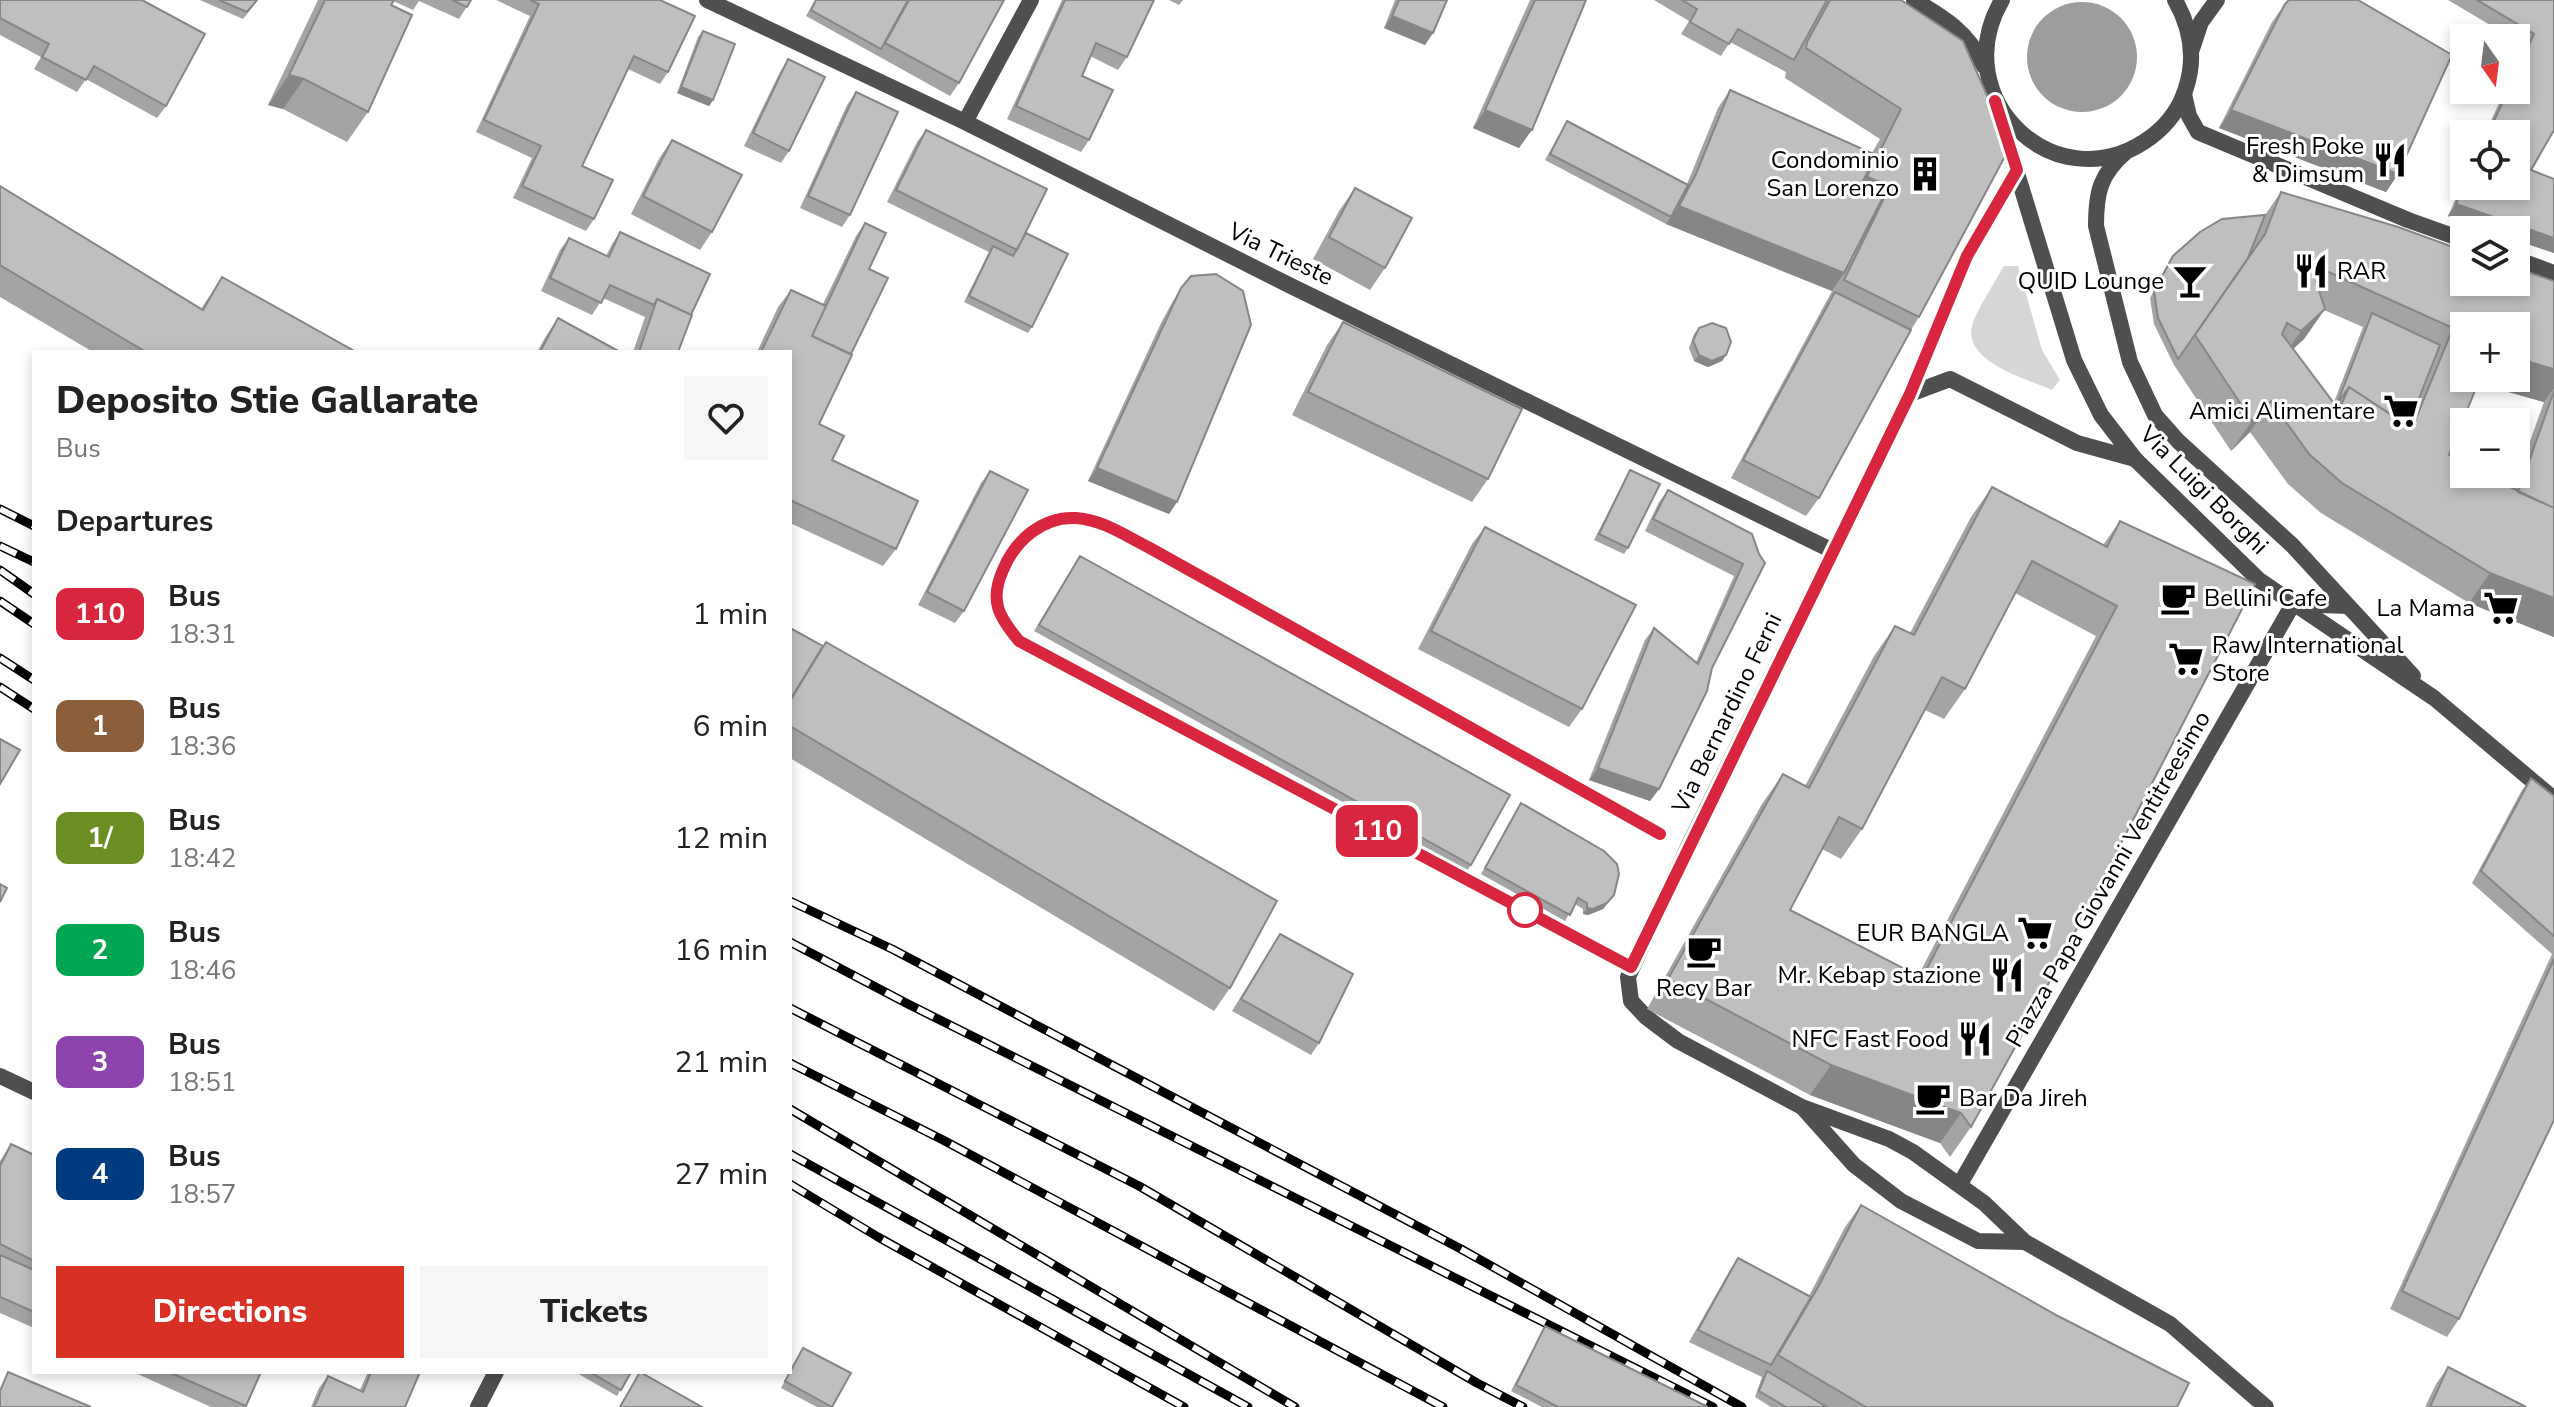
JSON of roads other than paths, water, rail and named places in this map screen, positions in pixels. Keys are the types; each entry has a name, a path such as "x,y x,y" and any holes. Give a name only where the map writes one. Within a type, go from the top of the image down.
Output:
{"street":[{"name":"Via Trieste","path":"707,0 965,122 1291,286 1833,551"},
{"path":"965,122 1031,0"},
{"path":"1914,0 1958,28 1986,69"},
{"path":"1986,69 1989,29 2002,0"},
{"path":"2175,0 2185,19 2192,49"},
{"path":"1995,101 2020,133 2048,151 2079,159 2104,158 2127,151 2159,131 2174,114 2184,94 2192,49 2201,22 2217,0"},
{"name":"Via Luigi Borghi","path":"1986,69 2074,360 2101,415 2135,459 2259,580 2434,698 2554,799"},
{"path":"2184,94 2189,116 2198,132 2450,235"},
{"name":"Via Luigi Borghi","path":"2127,151 2105,174 2099,188 2096,226 2130,362 2145,397 2164,427 2292,545 2434,698"},
{"name":"Via Bernardino Ferni","path":"1802,1107 1678,1041 1646,1017 1631,1001 1628,977 1687,849 1910,394 1967,256 2017,170"},
{"path":"2530,264 2554,273"},
{"path":"1910,394 1950,379 2077,443 2135,459"},
{"path":"2293,604 2348,606"},
{"name":"Piazza Papa Giovanni Ventitreesimo","path":"1960,1184 2293,604"},
{"path":"0,1076 32,1091"},
{"path":"1802,1107 1889,1139 1960,1184 2025,1242 2170,1324 2266,1407"},
{"path":"1802,1107 1854,1165 1901,1201 1978,1241 2025,1242"},
{"path":"478,1407 495,1374"}],"railway":[{"path":"0,509 32,525"},
{"path":"0,546 32,561"},
{"path":"0,570 32,593"},
{"path":"0,601 32,623"},
{"path":"0,658 32,679"},
{"path":"0,687 32,708"},
{"path":"792,902 892,949 1461,1249 1742,1407"},
{"path":"792,943 1713,1407"},
{"path":"792,1009 1139,1186 1523,1407"},
{"path":"792,1064 943,1140 1443,1407"},
{"path":"792,1110 1295,1407"},
{"path":"792,1155 1248,1407"},
{"path":"792,1185 878,1237 1184,1407"}],"place":[{"name":"Fresh Poke & Dimsum","path":"2390,160"},
{"name":"Condominio San Lorenzo","path":"1925,174"},
{"name":"RAR","path":"2311,271"},
{"name":"QUID Lounge","path":"2190,281"},
{"name":"Amici Alimentare","path":"2401,411"},
{"name":"Bellini Cafe","path":"2178,598"},
{"name":"La Mama","path":"2501,608"},
{"name":"Raw International Store","path":"2186,659"},
{"name":"EUR BANGLA","path":"2035,933"},
{"name":"Recy Bar","path":"1704,951"},
{"name":"Mr. Kebap stazione","path":"2007,975"},
{"name":"NFC Fast Food","path":"1975,1039"},
{"name":"Bar Da Jireh","path":"1933,1098"}]}
